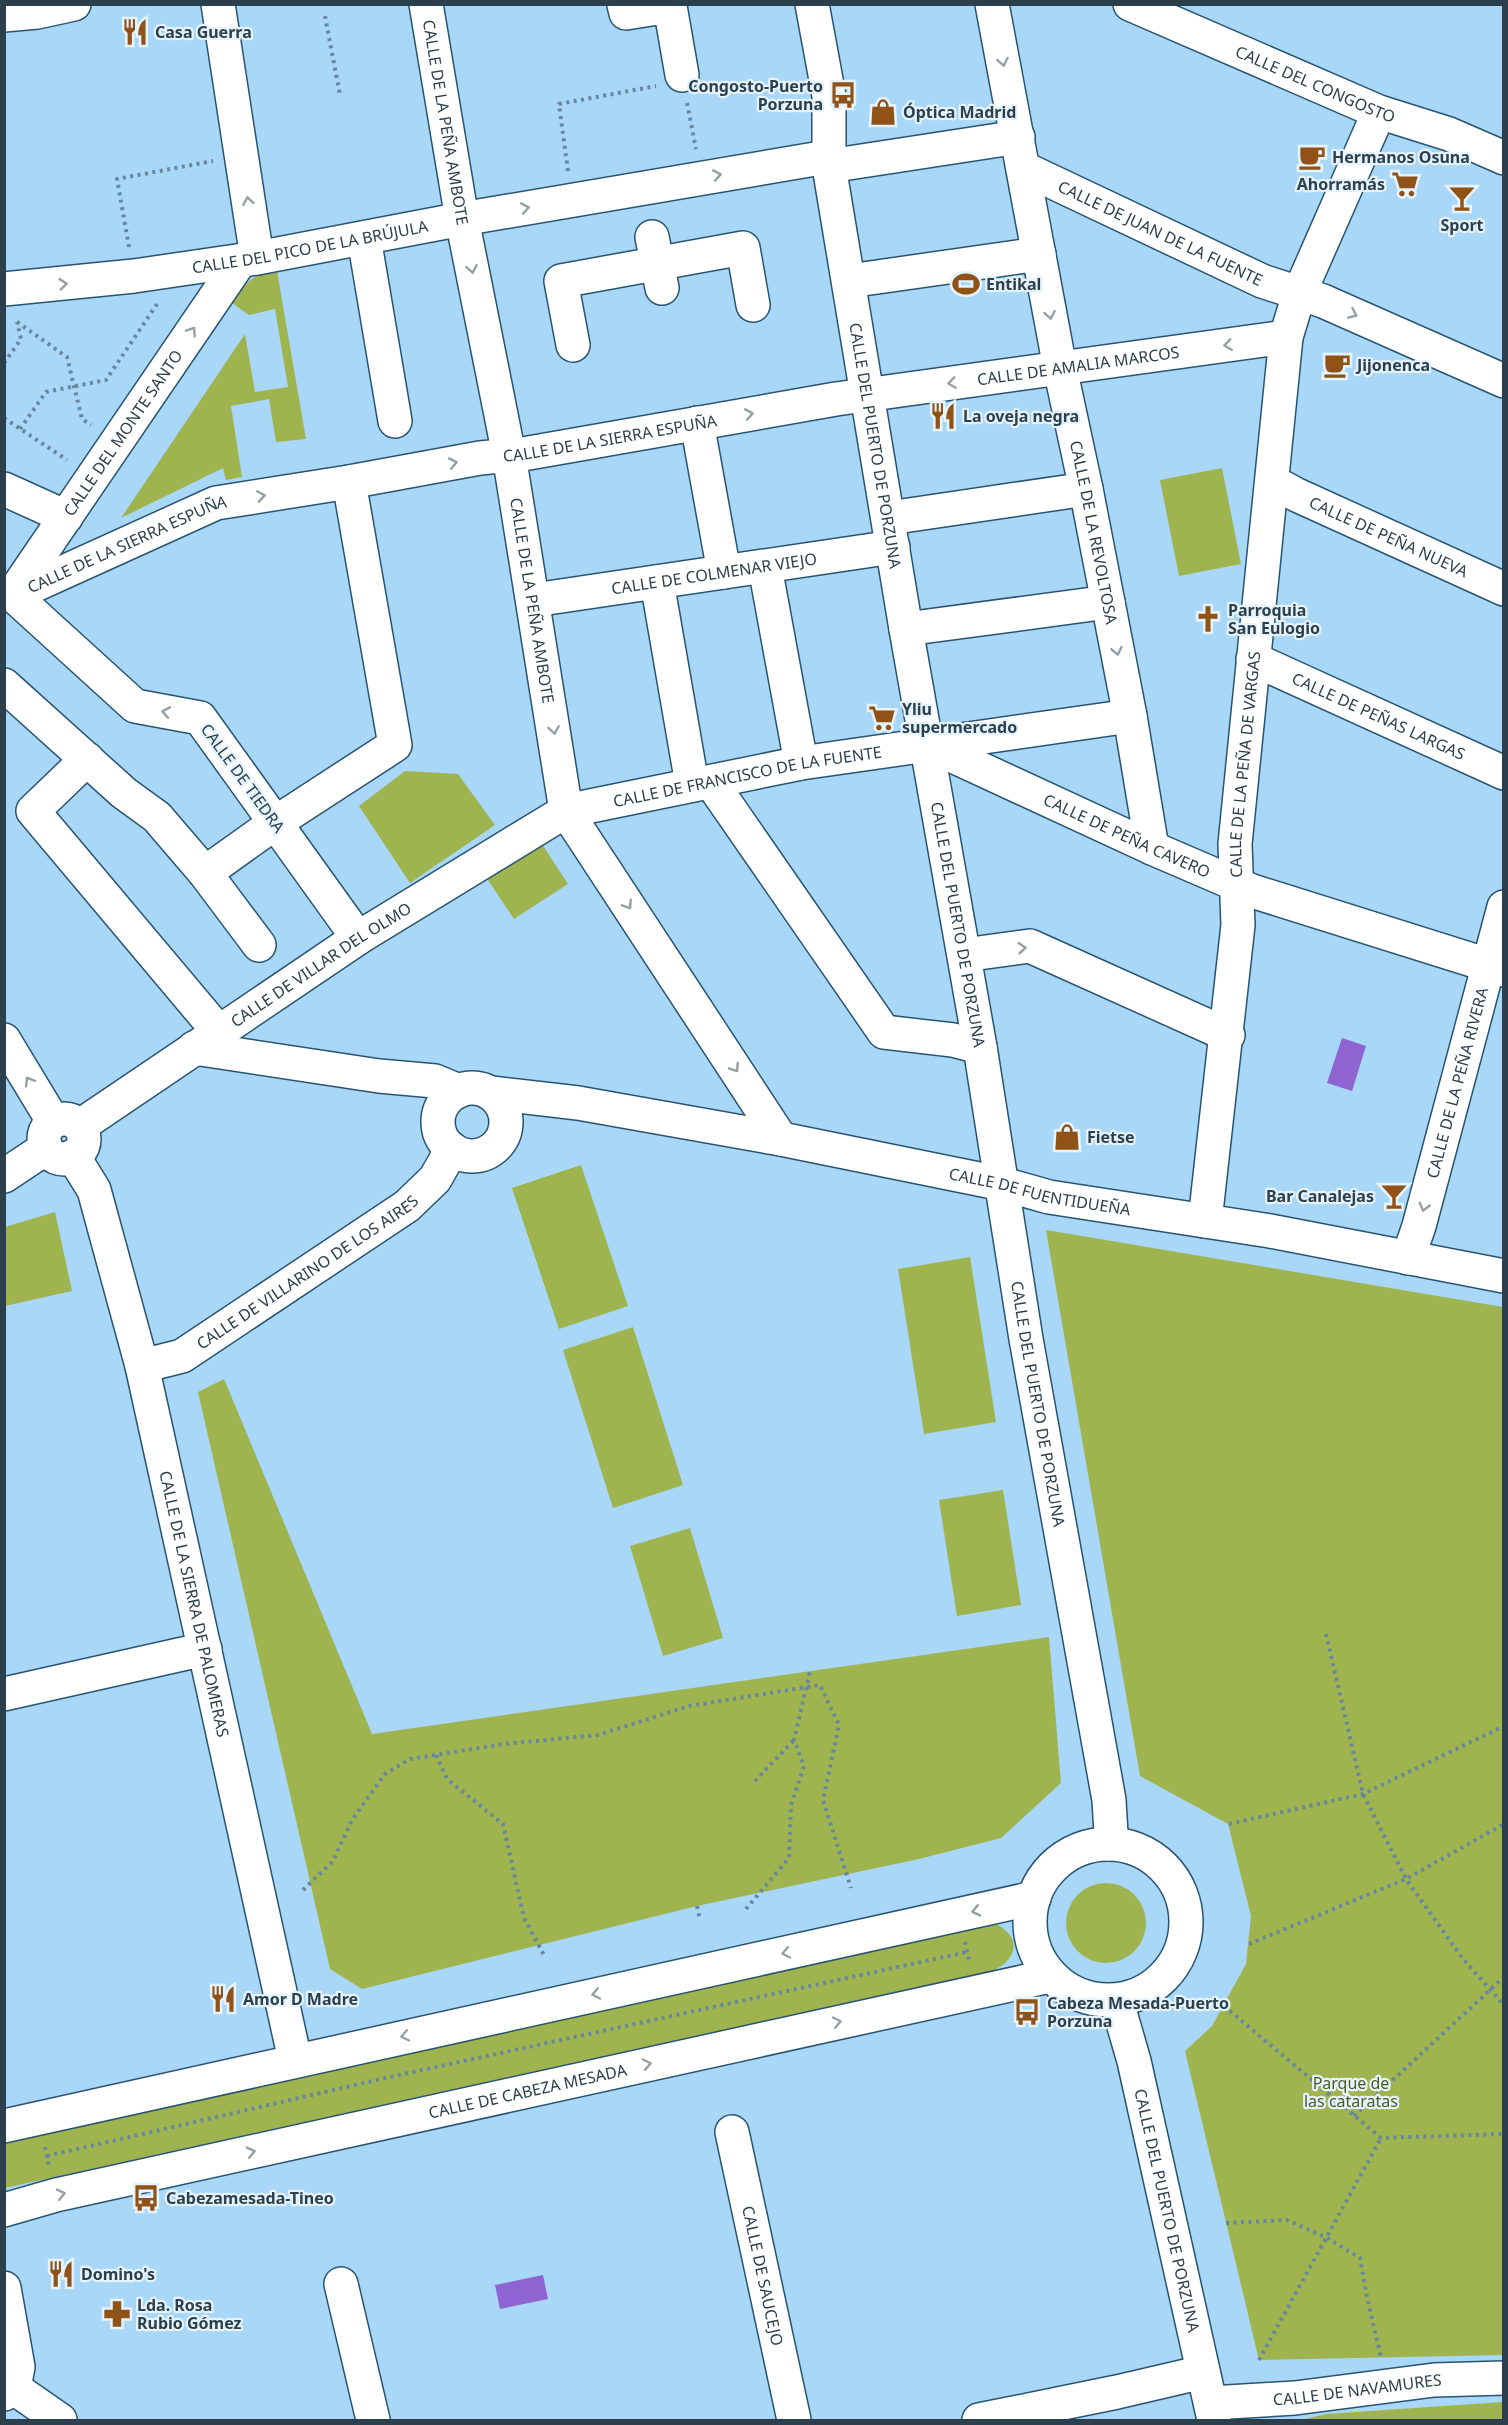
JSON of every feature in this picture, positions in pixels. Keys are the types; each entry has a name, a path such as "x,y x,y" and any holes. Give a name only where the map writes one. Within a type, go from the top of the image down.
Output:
{"street":[{"path":"4,15 37,12 74,4"},
{"path":"218,4 241,156 239,261"},
{"name":"CALLE DE LA PEÑA AMBOTE","path":"426,4 462,219 509,455 566,811 782,1138"},
{"name":"CALLE DEL PUERTO DE PORZUNA","path":"812,4 829,96 828,161 869,394 906,629 980,1047 1026,1339 1109,1800 1111,1833 1108,1844"},
{"name":"CALLE DE LA REVOLTOSA","path":"992,4 1060,368 1130,716 1152,849"},
{"name":"CALLE DEL CONGOSTO","path":"1130,4 1179,14 1379,112 1449,134 1503,158"},
{"path":"624,5 626,13 670,6 676,84"},
{"name":"CALLE DE LA PEÑA DE VARGAS","path":"1205,1221 1228,1035 1238,925 1235,844 1286,337 1299,294 1379,112"},
{"name":"CALLE DEL PICO DE LA BRÚJULA","path":"7,289 135,276 239,261 462,219 828,161 1020,153"},
{"name":"CALLE DE JUAN DE LA FUENTE","path":"1020,153 1262,280 1323,301 1503,381"},
{"path":"364,238 395,421"},
{"path":"573,345 561,281 743,248 753,305"},
{"path":"849,281 1039,254"},
{"name":"CALLE DEL MONTE SANTO","path":"9,600 239,261"},
{"name":"CALLE DE AMALIA MARCOS","path":"869,394 1286,337"},
{"name":"CALLE DE LA SIERRA ESPUÑA","path":"9,600 216,503 480,458 523,454 869,394"},
{"path":"697,423 724,572"},
{"path":"205,873 275,823 395,744 349,482"},
{"name":"CALLE DE PEÑA NUEVA","path":"1273,482 1503,589"},
{"path":"4,489 66,517"},
{"name":"CALLE DE COLMENAR VIEJO","path":"534,600 765,567 891,532 1086,489"},
{"path":"765,567 801,763"},
{"path":"657,582 702,783 884,1032 953,1040 980,1047"},
{"name":"CALLE DE TIEDRA","path":"9,600 135,706 200,718 358,938"},
{"path":"906,629 1108,602"},
{"name":"CALLE DE PEÑAS LARGAS","path":"1253,659 1503,773"},
{"path":"4,685 124,793 156,816 205,873 259,945"},
{"name":"CALLE DE FRANCISCO DE LA FUENTE","path":"566,811 801,763 1130,716"},
{"name":"CALLE DE PEÑA CAVERO","path":"927,744 1152,849 1252,891 1496,967"},
{"path":"87,759 33,811 206,1040 379,1076 412,1094 449,1102"},
{"name":"CALLE DE VILLAR DEL OLMO","path":"4,1176 358,938 566,811"},
{"name":"CALLE DE LA PEÑA RIVERA","path":"1408,1258 1496,967 1503,907"},
{"path":"964,955 1030,946 1228,1035"},
{"name":"CALLE DE LA SIERRA DE PALOMERAS","path":"4,1041 94,1190 142,1366 295,2060"},
{"path":"470,1088 481,1089 491,1094 504,1108 506,1127 502,1138 486,1153 474,1156 453,1149 441,1134 449,1102 470,1088"},
{"name":"CALLE DE FUENTIDUEÑA","path":"491,1094 578,1103 782,1138 1003,1184 1049,1197 1205,1221 1503,1276"},
{"name":"CALLE DE FUENTIDUEÑA","path":"506,1127 578,1103"},
{"name":"CALLE DE VILLARINO DE LOS AIRES","path":"142,1366 182,1356 407,1206 435,1179 453,1149"},
{"path":"4,1694 205,1649"},
{"path":"1108,1844 1133,1848 1156,1860 1174,1879 1184,1903 1186,1929 1180,1954 1165,1976 1144,1992 1119,2000 1094,1999 1070,1991 1050,1976 1038,1959 1031,1939 1030,1918 1034,1898 1045,1876 1062,1859 1084,1848 1108,1844"},
{"path":"4,2126 1034,1898"},
{"name":"CALLE DE CABEZA MESADA","path":"4,2210 56,2195 1050,1976"},
{"name":"CALLE DEL PUERTO DE PORZUNA","path":"1119,2000 1213,2412"},
{"name":"CALLE DE SAUCEJO","path":"732,2132 794,2421"},
{"path":"341,2284 373,2421"},
{"path":"4,2288 10,2338 18,2367 9,2391 60,2421"},
{"path":"979,2421 1203,2372"},
{"name":"CALLE DE NAVAMURES","path":"1213,2412 1295,2398 1434,2380 1503,2378"}],"path":[{"path":"325,16 340,95"},
{"path":"570,179 559,104 676,84 697,156"},
{"path":"135,276 117,179 241,156"},
{"path":"20,429 46,392 106,380 179,270"},
{"path":"4,363 21,339 7,289"},
{"path":"17,322 67,357 82,419 116,443"},
{"path":"4,417 93,477"},
{"path":"1326,1634 1363,1794 1406,1879 1463,1959 1503,2004"},
{"path":"755,1781 794,1740 810,1671"},
{"path":"303,1890 333,1861 352,1820 385,1774 410,1759 504,1744 598,1735 688,1706 820,1685 839,1725 823,1800 851,1888"},
{"path":"1228,1824 1363,1794 1503,1727"},
{"path":"746,1909 789,1858 791,1805 804,1766 794,1740"},
{"path":"435,1755 447,1779 503,1824 524,1918 545,1957"},
{"path":"1249,1944 1406,1879 1503,1824"},
{"path":"697,1906 700,1920"},
{"path":"964,1941 971,1969"},
{"path":"47,2156 390,2077 967,1952"},
{"path":"1354,2116 1503,1977"},
{"path":"1224,2006 1381,2138 1503,2134"},
{"path":"1259,2360 1381,2138"},
{"path":"45,2145 51,2173"},
{"path":"1227,2223 1287,2220 1327,2238 1360,2258 1382,2358"}],"green space":[{"path":"277,271 306,439 276,442 269,399 231,406 242,477 226,480 223,468 121,518 245,334 255,392 288,387 275,309 249,315 232,303 250,281 260,275"},
{"path":"1222,468 1241,564 1179,576 1160,480"},
{"path":"405,771 458,774 495,825 410,883 359,806"},
{"path":"540,841 568,884 514,919 486,877"},
{"path":"581,1165 628,1306 559,1329 512,1188"},
{"path":"55,1212 72,1291 5,1306 5,1227"},
{"name":"Parque de las cataratas","path":"1046,1230 1503,1307 1503,2355 1259,2360 1185,2051 1212,2026 1246,1964 1251,1916 1228,1824 1140,1776"},
{"path":"970,1257 996,1422 924,1434 898,1269"},
{"path":"633,1327 683,1485 613,1508 563,1350"},
{"path":"224,1379 372,1734 1049,1637 1061,1783 1001,1838 919,1859 697,1906 362,1989 330,1969 198,1392"},
{"path":"1003,1490 1021,1605 957,1616 939,1500"},
{"path":"690,1528 723,1638 663,1656 630,1546"},
{"path":"1098,1883 1114,1883 1135,1894 1146,1915 1146,1931 1135,1952 1114,1963 1098,1963 1084,1957 1072,1945 1066,1931 1066,1915 1072,1901 1084,1889"},
{"path":"991,1922 1008,1933 1014,1946 1008,1960 992,1971 5,2188 4,2139"},
{"path":"1503,2402 1503,2420 1301,2420 1326,2414"}],"shaded area":[{"path":"1342,1038 1366,1046 1352,1091 1327,1083"},
{"path":"543,2275 548,2299 500,2309 495,2285"}],"place":[{"name":"Casa Guerra","path":"135,32"},
{"name":"Congosto-Puerto Porzuna","path":"843,95"},
{"name":"Óptica Madrid","path":"883,112"},
{"name":"Hermanos Osuna","path":"1312,157"},
{"name":"Ahorramás","path":"1405,184"},
{"name":"Sport","path":"1462,198"},
{"name":"Entikal","path":"966,284"},
{"name":"Jijonenca","path":"1337,365"},
{"name":"La oveja negra","path":"943,416"},
{"name":"Parroquia San Eulogio","path":"1208,619"},
{"name":"Yliu supermercado","path":"882,718"},
{"name":"Fietse","path":"1067,1137"},
{"name":"Bar Canalejas","path":"1394,1196"},
{"name":"Amor D Madre","path":"223,1999"},
{"name":"Cabeza Mesada-Puerto Porzuna","path":"1027,2012"},
{"name":"Cabezamesada-Tineo","path":"146,2198"},
{"name":"Domino's","path":"61,2274"},
{"name":"Lda. Rosa Rubio Gómez","path":"117,2314"}]}
